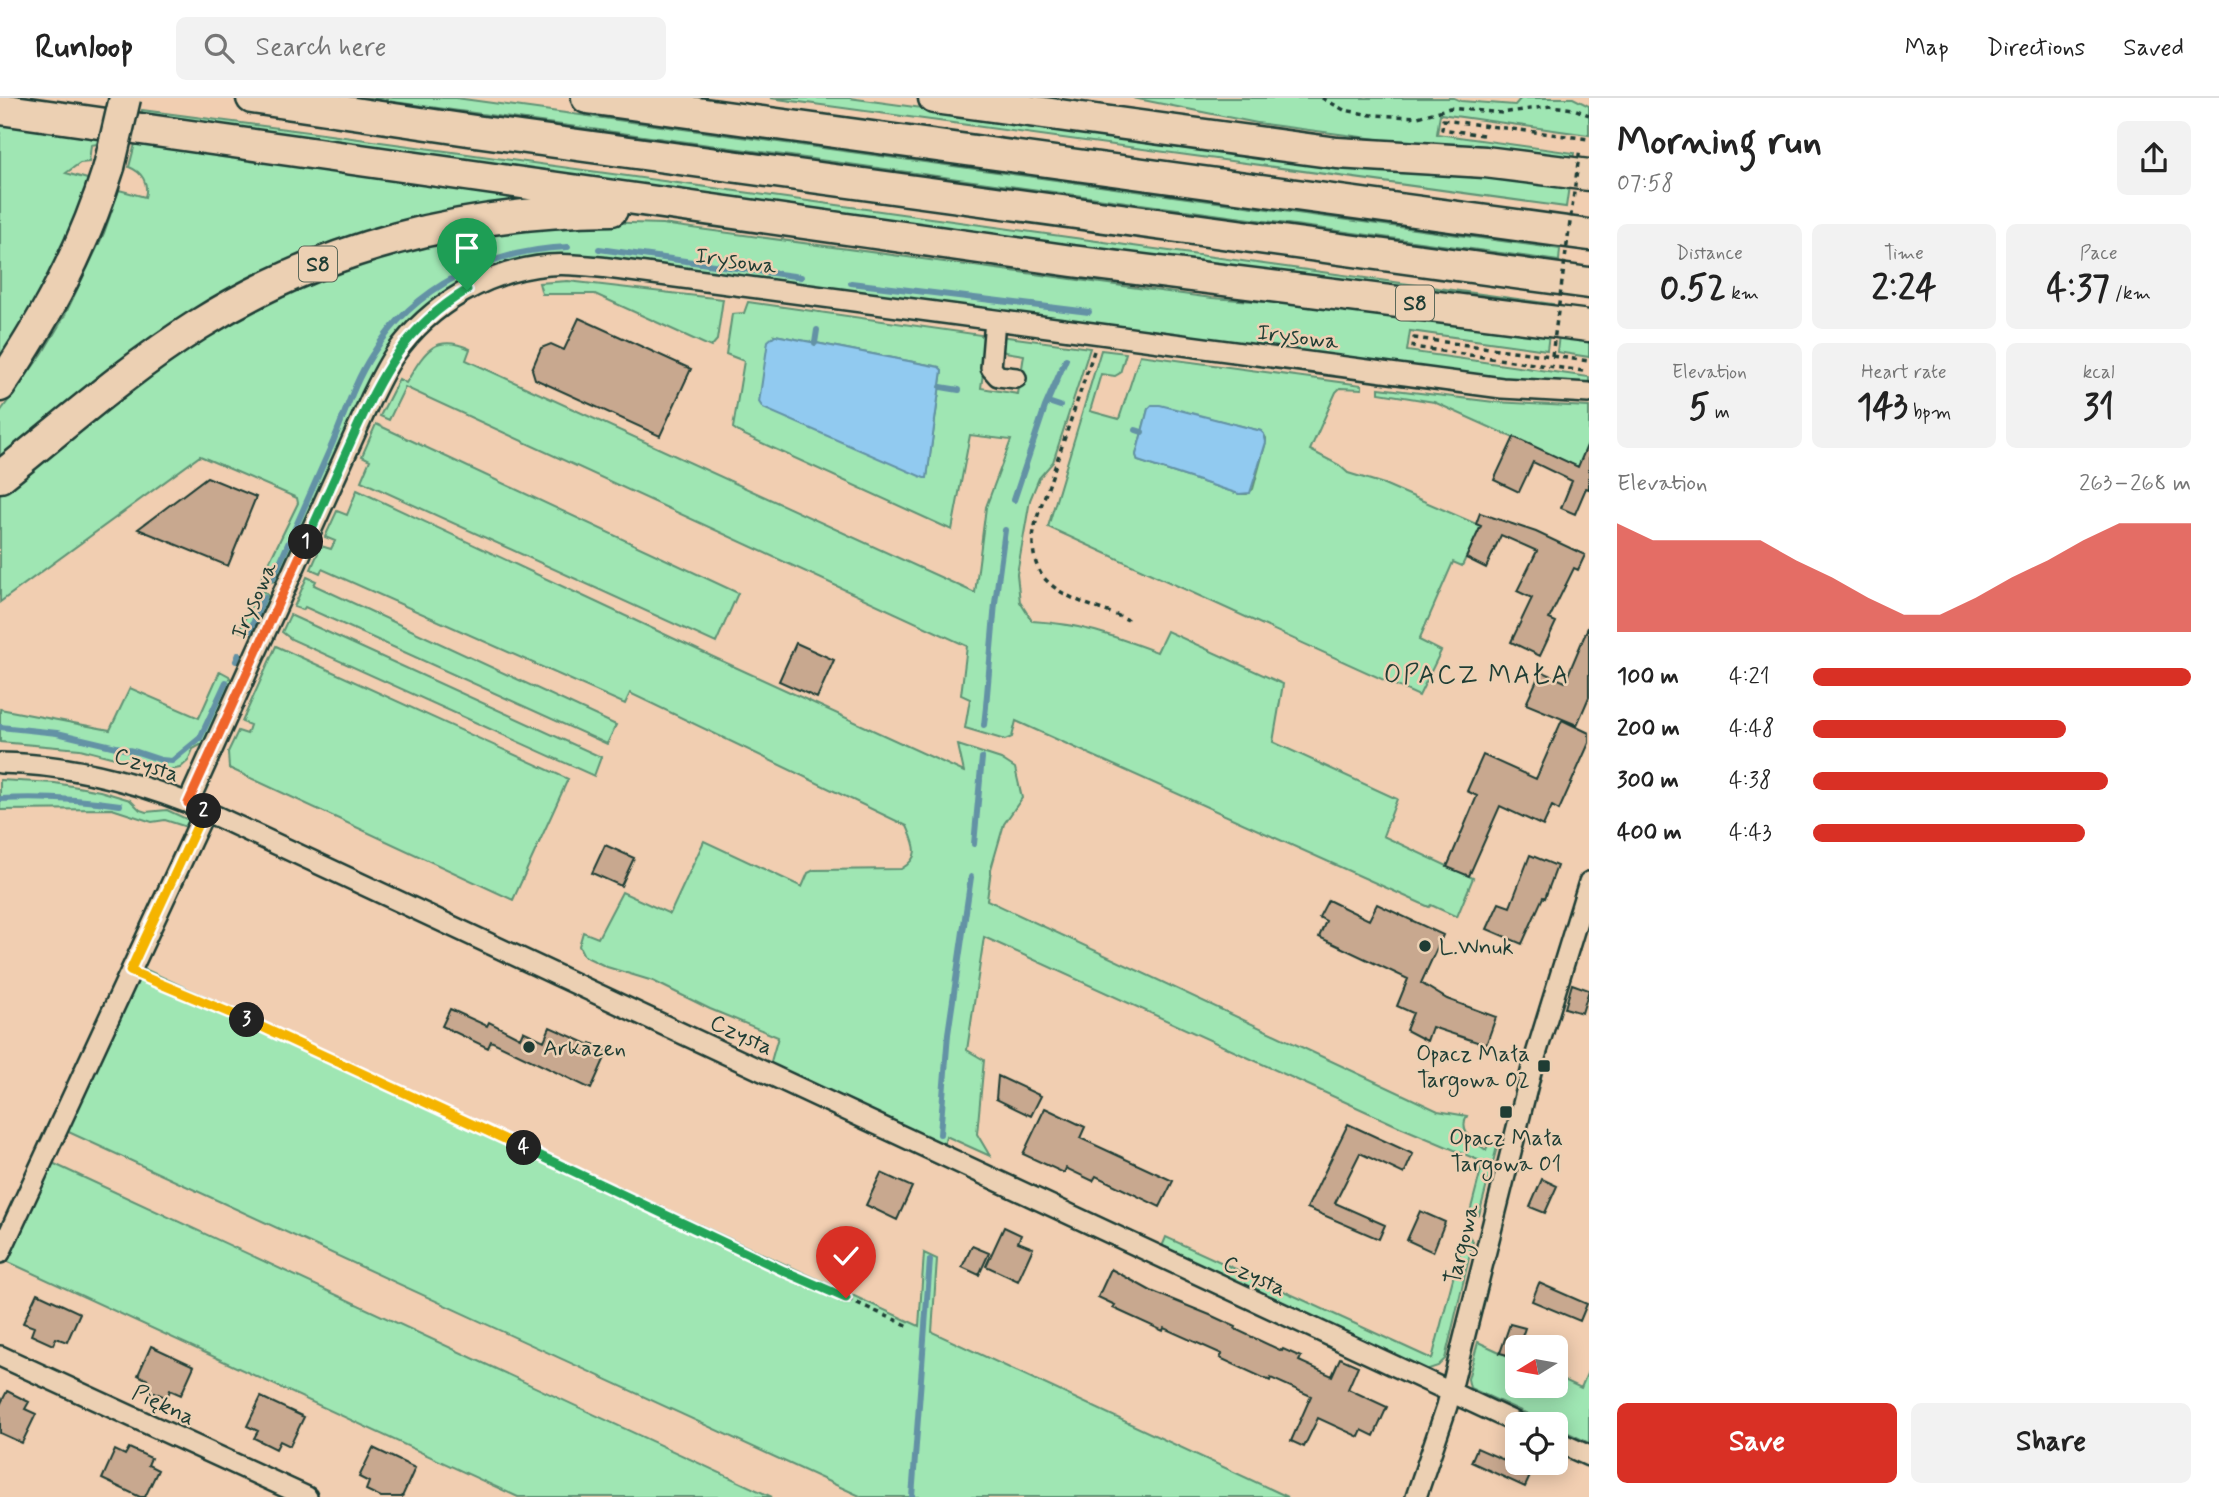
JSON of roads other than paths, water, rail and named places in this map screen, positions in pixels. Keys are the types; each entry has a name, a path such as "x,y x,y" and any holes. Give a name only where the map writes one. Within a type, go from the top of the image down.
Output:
{"highway":[{"path":"0,386 60,290 94,216 125,98"},
{"path":"252,98 502,135 1589,283"},
{"path":"586,98 1589,236"},
{"path":"934,98 1337,153 1485,162 1585,161"},
{"path":"0,109 558,187 696,210"},
{"name":"S8","path":"0,477 168,345 252,294 322,262 410,234 506,216 559,211 696,210 1072,261 1589,326"}],"street":[{"name":"Irysowa","path":"0,1253 130,971 196,807 372,396 388,365 407,339 430,315 451,300 498,276 536,267 565,265 690,279 1502,388 1589,393"},
{"path":"995,320 991,368 998,376 1016,378"},
{"name":"Czysta","path":"0,763 58,766 92,772 151,788 196,807 1505,1418"},
{"name":"Targowa","path":"1416,1497 1426,1474 1450,1393 1533,1064 1586,906 1589,881"},
{"name":"Piękna","path":"0,1356 307,1497"},
{"path":"1568,1446 1589,1456"}],"water":[{"path":"775,335 939,367 942,370 927,478 763,408 759,402 768,341"},
{"path":"1152,405 1261,431 1266,442 1250,493 1239,494 1138,461 1136,455 1148,409"}],"waterway":[{"path":"273,578 360,375 389,331 409,309 456,276 510,255 568,247"},
{"path":"599,249 801,277"},
{"path":"851,283 1089,312"},
{"path":"815,343 817,330"},
{"path":"1014,500 1045,407 1066,359"},
{"path":"941,387 959,390"},
{"path":"1048,402 1060,406"},
{"path":"1136,430 1142,432"},
{"path":"986,706 995,603 1005,530"},
{"path":"250,631 264,597"},
{"path":"236,661 239,654"},
{"path":"0,727 57,733 172,761 200,738 226,682"},
{"path":"984,725 986,707"},
{"path":"980,778 982,758"},
{"path":"974,844 980,780"},
{"path":"0,799 60,799 120,805"},
{"path":"940,1134 948,1034 971,877"},
{"path":"912,1497 930,1260"}],"place":[{"name":"L.Wnuk","path":"1425,946"},
{"name":"Arkazen","path":"529,1047"},
{"name":"Opacz Mała Targowa 02","path":"1544,1066"},
{"name":"Opacz Mała Targowa 01","path":"1506,1112"}],"district":[{"name":"OPACZ MAŁA","path":"1477,674"}]}
